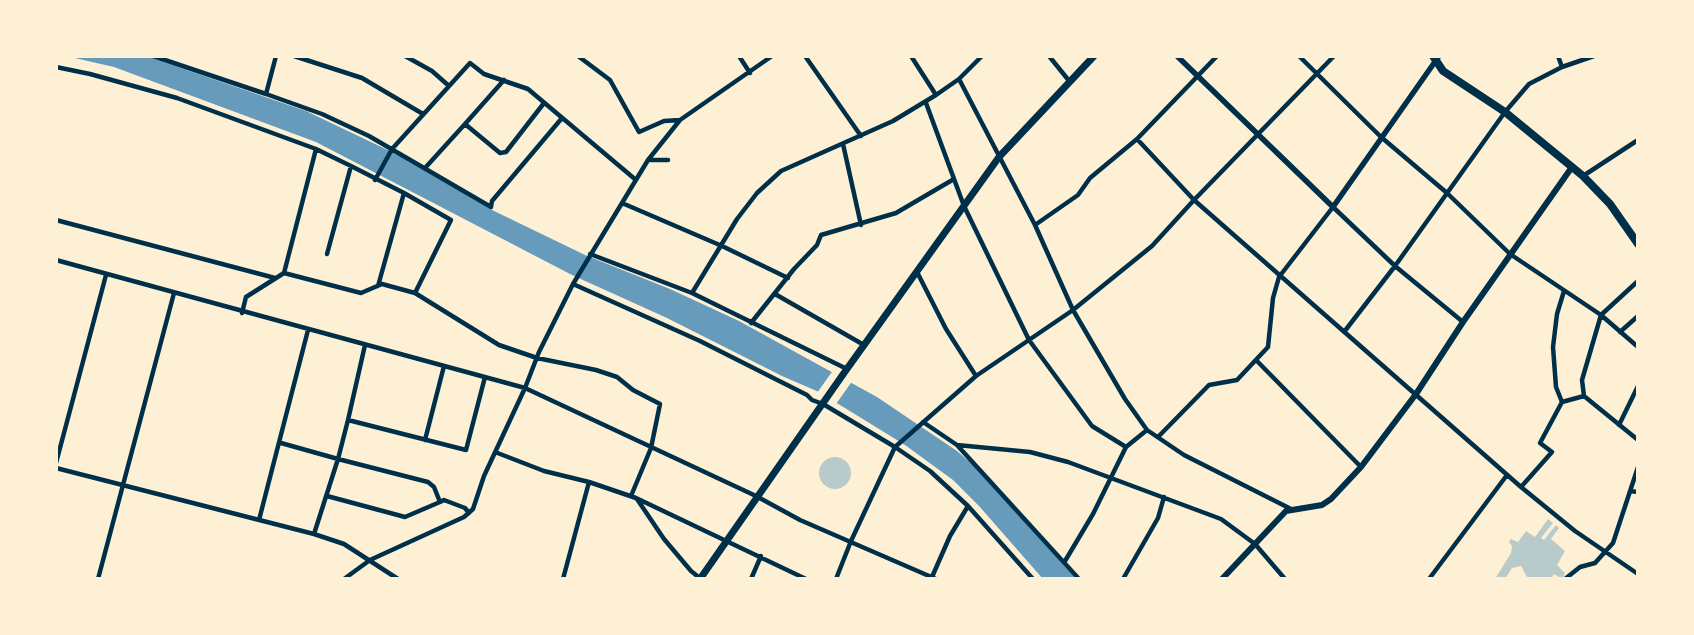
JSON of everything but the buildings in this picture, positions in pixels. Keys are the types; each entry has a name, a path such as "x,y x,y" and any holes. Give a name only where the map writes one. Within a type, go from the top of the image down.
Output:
{"highway":[{"path":"1437,58 1443,71 1505,112 1583,176 1610,204 1638,244"}],"main road":[{"path":"700,578 756,496 999,157 1094,56"},
{"path":"1222,579 1286,510 1322,505 1331,499 1361,467 1416,394 1463,322 1572,167"}],"street":[{"path":"153,56 322,114 425,168 491,207 492,201 562,118"},
{"path":"266,94 276,56"},
{"path":"294,56 362,78 423,114"},
{"path":"315,62 316,56"},
{"path":"405,56 432,71 449,86"},
{"path":"578,56 610,80 639,132 664,121 680,120"},
{"path":"740,56 750,73"},
{"path":"344,579 370,560 464,518 473,509 495,452 537,358 574,283 648,160 680,120 772,56"},
{"path":"805,56 862,136"},
{"path":"911,56 936,95"},
{"path":"692,293 722,246 736,219 758,193 781,171 862,136 926,103 959,79 982,56"},
{"path":"1049,56 1070,82"},
{"path":"1177,56 1395,266 1463,322"},
{"path":"1035,224 1078,195 1090,178 1136,139 1217,56"},
{"path":"1299,56 1381,137 1447,193 1510,254 1601,315 1638,347"},
{"path":"836,579 850,541 897,446 976,376 1073,310 1152,246 1257,134 1334,56"},
{"path":"1558,56 1562,67"},
{"path":"1344,332 1395,266 1505,112 1529,84 1562,67 1594,56"},
{"path":"1158,437 1209,385 1237,380 1257,361 1268,347 1273,298 1279,277 1333,207 1437,58"},
{"path":"376,178 391,150 470,63 484,74 528,90 636,180"},
{"path":"56,67 90,74 177,98 316,149 376,178 451,220 415,293"},
{"path":"959,79 1035,224 1073,310 1125,399 1147,430 1184,455 1291,509"},
{"path":"425,168 504,80"},
{"path":"465,124 500,153 506,152 544,103"},
{"path":"926,103 964,206 1029,340 1092,426 1114,442 1126,447"},
{"path":"1136,139 1194,200 1279,277 1554,515 1638,574 1634,579"},
{"path":"1583,176 1638,140"},
{"path":"844,144 861,225"},
{"path":"284,273 316,149"},
{"path":"648,160 668,160"},
{"path":"327,254 351,166"},
{"path":"752,323 817,245 821,235 861,225 896,213 954,180"},
{"path":"378,286 404,193"},
{"path":"622,203 722,246 788,278"},
{"path":"56,220 275,278"},
{"path":"590,254 692,293 845,371"},
{"path":"56,260 242,313 525,388 756,496 800,520 934,578 950,536 968,506"},
{"path":"917,272 946,329 976,376"},
{"path":"242,313 246,297 284,273 360,293 382,284 415,293 499,345 537,358 587,368 617,377 633,390 660,404 651,448 634,497"},
{"path":"56,463 106,275"},
{"path":"1638,281 1601,315 1582,380 1584,396 1638,440"},
{"path":"574,283 825,401 897,446 930,471 968,506 1034,579"},
{"path":"1562,402 1556,387 1553,347 1557,314 1564,291"},
{"path":"98,579 174,293"},
{"path":"775,294 864,345"},
{"path":"1620,332 1638,316"},
{"path":"259,520 281,443 308,330"},
{"path":"314,534 338,458 365,346"},
{"path":"1257,361 1361,467"},
{"path":"425,440 444,366"},
{"path":"348,420 466,450 485,377"},
{"path":"1619,425 1638,386"},
{"path":"1521,487 1552,452 1540,443 1562,402 1584,396"},
{"path":"922,423 957,445 1080,579"},
{"path":"1065,561 1093,514 1126,447 1147,430"},
{"path":"281,443 428,482 434,486 440,502"},
{"path":"957,445 1030,452 1111,477 1164,496 1220,519 1255,544 1285,579"},
{"path":"495,452 544,472 589,482 634,497 726,539 806,579"},
{"path":"1565,579 1580,567 1595,563 1606,553 1613,542 1638,467"},
{"path":"56,468 314,534 344,544 398,579"},
{"path":"1429,579 1507,476"},
{"path":"563,579 589,482"},
{"path":"1630,491 1638,492"},
{"path":"327,496 405,517 444,500 465,508 469,513"},
{"path":"1123,579 1158,518 1164,496"},
{"path":"634,497 664,539 691,571 700,578"},
{"path":"751,579 761,556"}],"shaded area":[{"path":"835,457 847,461 851,473 847,485 835,489 823,485 819,473 823,461"},
{"path":"1548,519 1553,523 1541,538 1544,540 1556,525 1559,528 1551,539 1565,551 1557,565 1565,573 1562,579 1554,574 1551,579 1528,579 1521,566 1512,568 1505,579 1495,579 1511,553 1512,546 1509,542 1511,539 1518,542 1526,531 1535,537"}],"water":[{"path":"66,56 146,56 306,111 396,154 492,210 585,255 670,289 739,321 877,397 957,451 972,464 1076,579 1043,579 979,506 953,480 905,445 819,392 782,376 667,318 572,275 316,142 114,67"}],"pier":[{"path":"834,369 853,380 836,404 817,393"}]}
